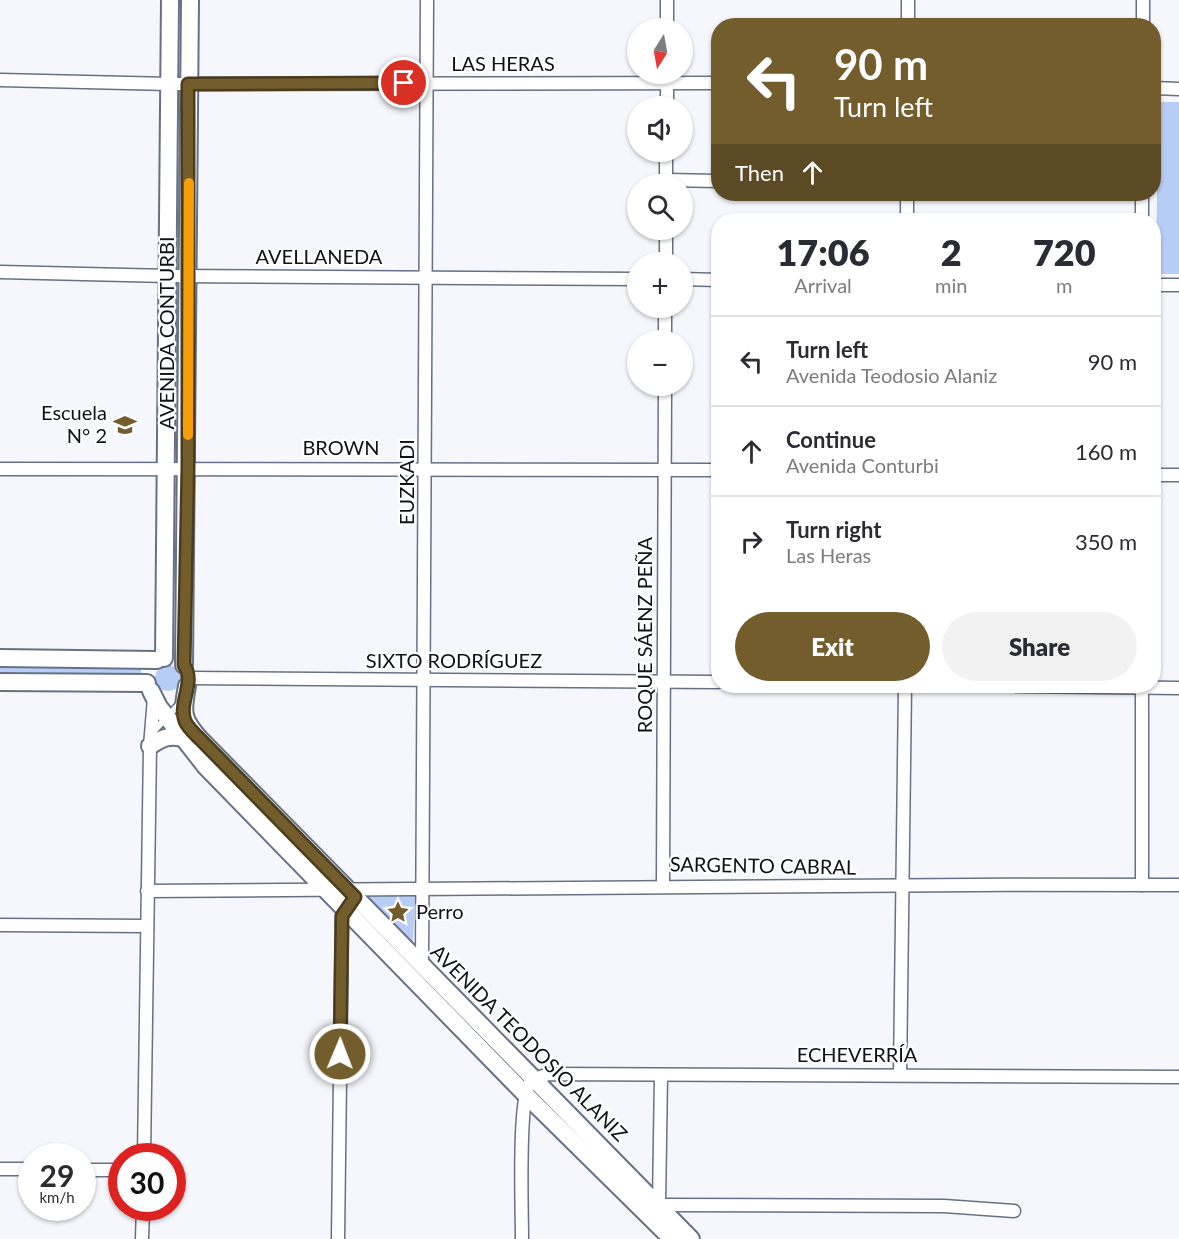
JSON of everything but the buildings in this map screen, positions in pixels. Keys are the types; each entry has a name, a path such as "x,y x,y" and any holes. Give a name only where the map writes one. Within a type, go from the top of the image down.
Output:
{"main road":[{"name":"AVENIDA CONTURBI","path":"161,659 166,468 170,0"},
{"name":"AVENIDA CONTURBI","path":"186,682 190,0"},
{"path":"0,658 175,659 186,682 180,696 167,700 151,691 0,682"},
{"path":"151,691 147,672 161,659"},
{"name":"AVENIDA TEODOSIO ALANIZ","path":"186,682 186,723 244,795 325,888 348,898 526,1095 654,1210 691,1239"},
{"name":"AVENIDA TEODOSIO ALANIZ","path":"151,691 182,738 244,795 348,898 422,965 535,1079 654,1210 672,1239"},
{"path":"150,741 162,738 182,738 206,745"}],"street":[{"name":"EUZKADI","path":"422,965 427,0"},
{"path":"667,18 668,0"},
{"path":"908,0 908,18"},
{"path":"1143,0 1143,18"},
{"name":"LAS HERAS","path":"0,80 188,84 428,83 627,79"},
{"name":"LAS HERAS","path":"693,81 711,82"},
{"path":"1161,88 1179,89"},
{"path":"693,181 711,181"},
{"name":"AVELLANEDA","path":"0,272 168,276 627,279"},
{"path":"693,279 711,280"},
{"path":"1161,285 1179,285"},
{"name":"ROQUE SÁENZ PEÑA","path":"663,884 665,396"},
{"name":"BROWN","path":"0,469 188,467 711,470"},
{"path":"1161,475 1179,475"},
{"name":"SIXTO RODRÍGUEZ","path":"186,682 425,680 711,682"},
{"path":"1161,688 1179,688"},
{"path":"144,1143 151,691"},
{"path":"900,1075 905,693"},
{"path":"1142,693 1142,885"},
{"name":"SARGENTO CABRAL","path":"348,898 422,885 663,884 903,887 1179,885"},
{"path":"147,891 325,888"},
{"path":"338,1239 342,916 348,898"},
{"path":"0,925 147,926"},
{"name":"ECHEVERRÍA","path":"535,1079 549,1074 1179,1077"},
{"path":"661,1075 654,1210 944,1206 1014,1211"},
{"path":"522,1239 523,1109 526,1095 535,1079"},
{"path":"0,1169 18,1169"},
{"path":"142,1239 143,1221"}],"lane":[{"path":"150,741 167,718 186,682"}],"shaded area":[{"path":"174,101 184,102 184,115 177,108 176,154 184,162 183,259 173,259 173,246 180,254 181,207 173,200"},
{"path":"1161,102 1179,102 1179,274 1161,274 1161,213 1157,213 1157,201 1161,201"},
{"path":"173,292 183,293 183,301 176,296 175,344 182,352 182,451 172,451 172,438 178,445 179,399 172,391"},
{"path":"171,482 181,483 181,500 174,494 174,540 181,548 180,645 170,643 170,629 176,637 178,589 171,578"},
{"path":"0,663 141,665 141,678 0,675"},
{"path":"168,665 177,669 181,678 177,687 168,691 159,687 155,678 159,669"},
{"path":"365,891 411,891 415,894 413,943 407,944 360,896"}],"slow traffic":[{"path":"188,435 189,183"}],"place":[{"name":"Escuela N° 2","path":"125,425"},
{"name":"Perro","path":"398,912"}],"route":[{"path":"340,1054 342,916 344,909 355,897 200,739 186,723 184,716 184,702 189,682 184,665 188,467 188,84 404,83"}]}
